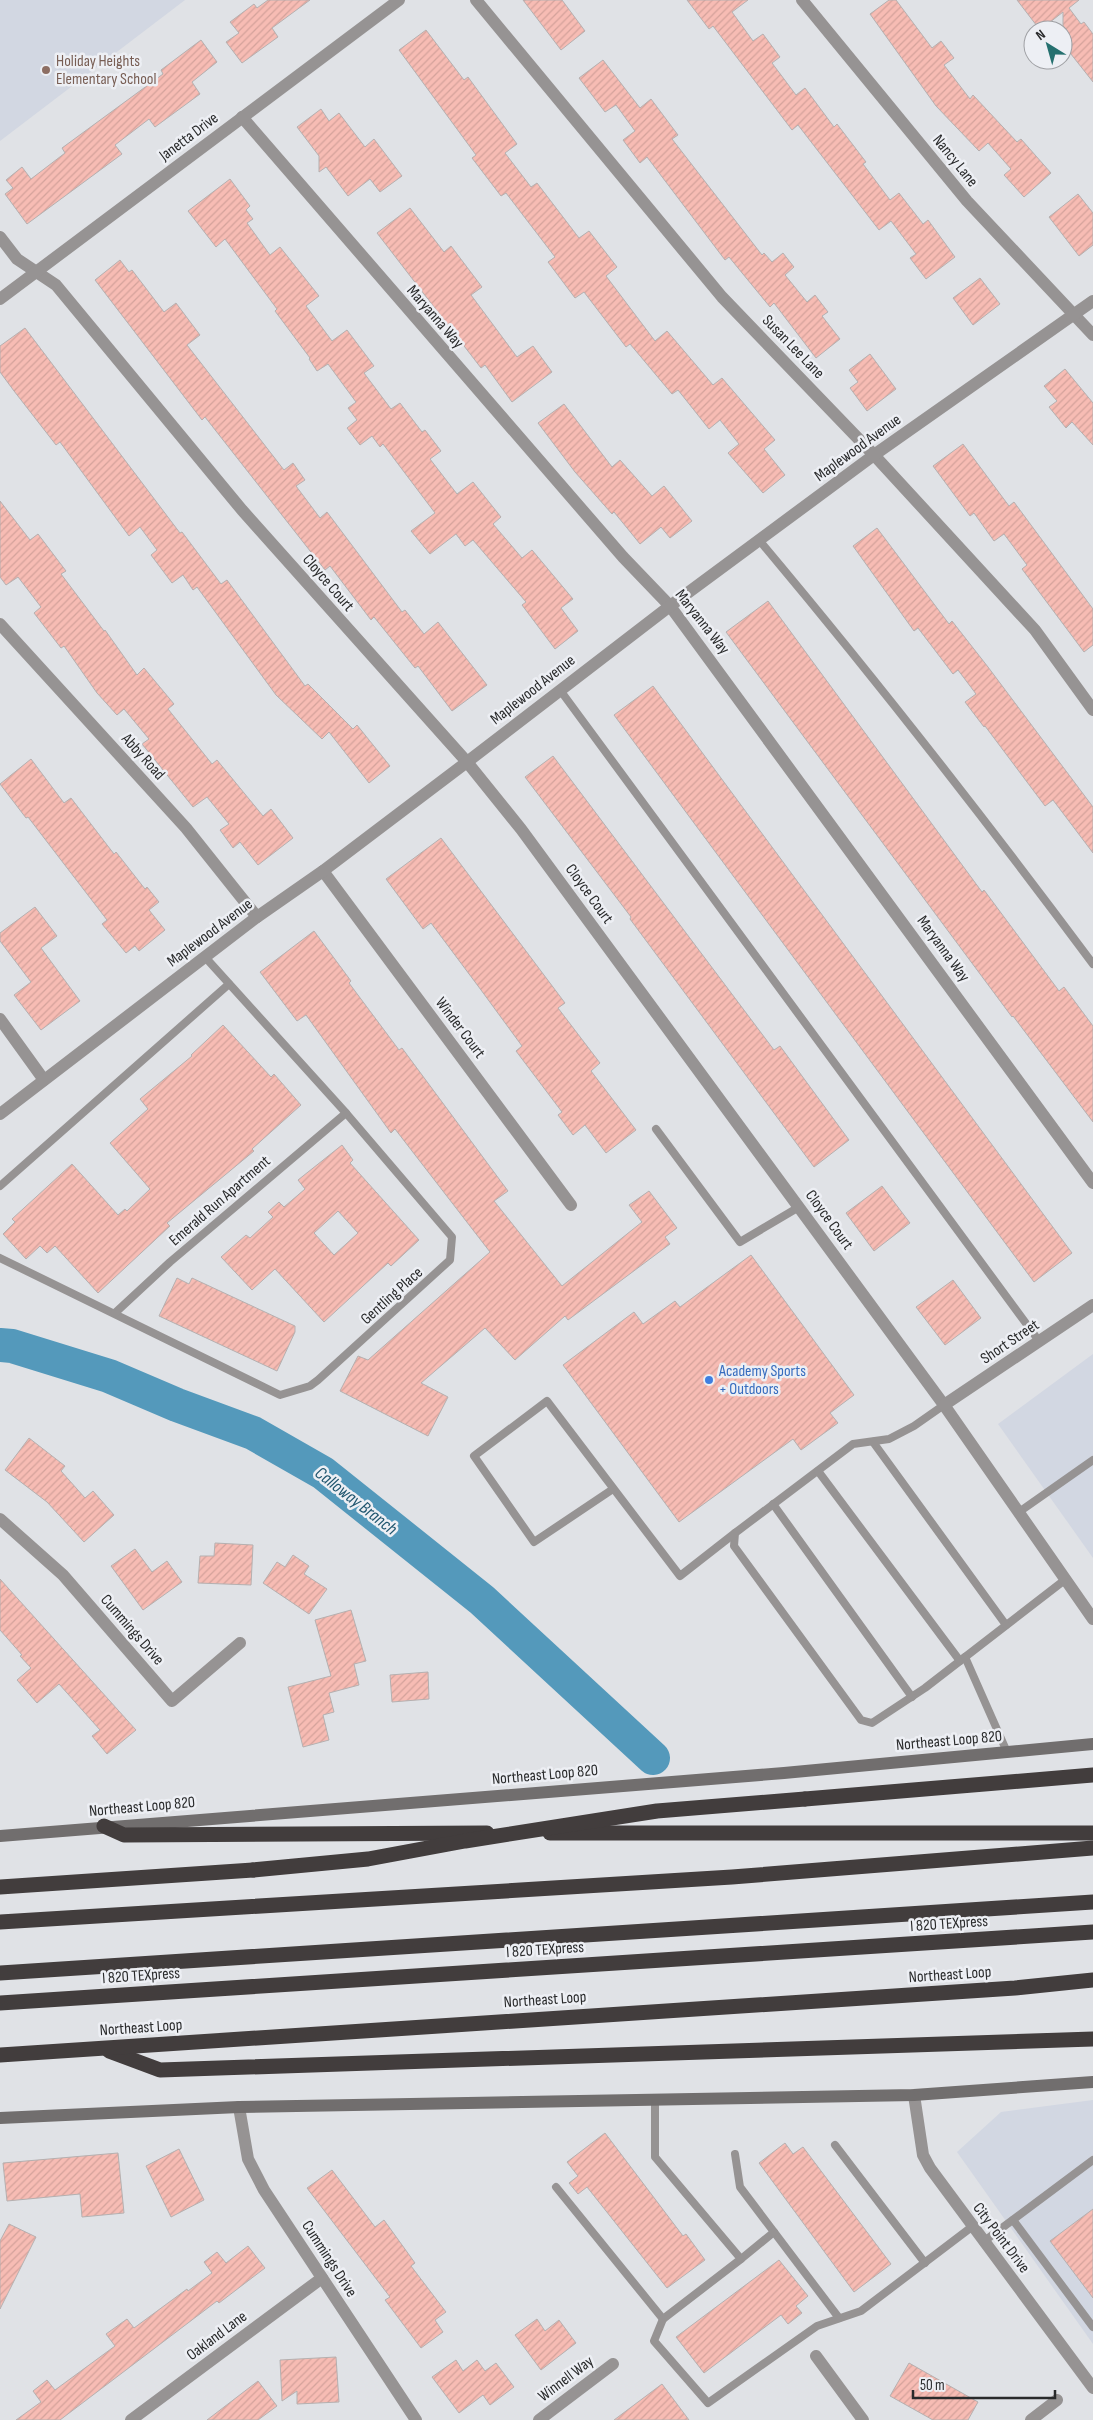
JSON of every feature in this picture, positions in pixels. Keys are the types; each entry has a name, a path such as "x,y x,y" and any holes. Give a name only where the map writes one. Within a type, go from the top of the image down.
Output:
{"highway":[{"path":"0,1887 253,1870 368,1859 465,1841 657,1811 1093,1775"},
{"path":"104,1826 124,1835 634,1832 1093,1833"},
{"path":"0,1922 732,1877 1093,1848"},
{"name":"I 820 TEXpress","path":"0,1973 1093,1902"},
{"name":"I 820 TEXpress","path":"0,2003 1093,1932"},
{"name":"Northeast Loop","path":"0,2054 103,2049 1015,1988 1093,1980"},
{"path":"103,2049 160,2070 1093,2039"}],"main road":[{"name":"Northeast Loop 820","path":"0,1836 104,1826 784,1773 1093,1744"},
{"path":"0,2118 239,2107 914,2095 1093,2082"}],"street":[{"name":"Janetta Drive","path":"0,299 399,0"},
{"name":"Susan Lee Lane","path":"476,0 722,297 874,455 1035,630 1093,710"},
{"name":"Nancy Lane","path":"802,0 967,201 1093,335"},
{"name":"Maryanna Way","path":"242,116 622,557 670,606 1093,1183"},
{"name":"Cloyce Court","path":"0,237 17,259 56,285 242,510 466,762 527,837 944,1405 1093,1619"},
{"name":"Maplewood Avenue","path":"0,1114 257,917 323,871 670,606 874,455 1093,301"},
{"name":"Abby Road","path":"1,626 186,828 257,917"},
{"name":"Winder Court","path":"323,871 571,1204"},
{"path":"0,1019 44,1080"},
{"name":"Short Street","path":"944,1405 1093,1305"},
{"name":"Cummings Drive","path":"0,1520 63,1575 172,1702 240,1643"},
{"name":"City Point Drive","path":"914,2095 923,2155 938,2182 1093,2388"},
{"name":"Cummings Drive","path":"239,2107 248,2159 264,2190 416,2420"},
{"name":"Oakland Lane","path":"131,2420 322,2278"},
{"path":"816,2356 863,2420"},
{"name":"Winnell Way","path":"539,2420 613,2364"},
{"path":"1031,2420 1057,2400"}],"lane":[{"path":"759,540 860,660 938,758 1093,964"},
{"path":"560,690 1039,1341"},
{"name":"Gentling Place","path":"0,1258 280,1395 310,1386 318,1380 450,1260 452,1237 346,1113 205,957"},
{"path":"0,1186 229,984"},
{"name":"Emerald Run Apartment","path":"115,1313 178,1256 346,1113"},
{"path":"656,1129 740,1242 799,1207"},
{"path":"613,1488 534,1542 474,1456 547,1401 680,1576 853,1444 889,1439 914,1426 944,1405"},
{"path":"873,1442 1006,1625"},
{"path":"1019,1512 1093,1460"},
{"path":"818,1471 962,1659 1007,1752"},
{"path":"773,1504 912,1696"},
{"path":"735,1533 734,1546 861,1720 872,1723 962,1659 1066,1579"},
{"path":"655,2099 655,2157 741,2259"},
{"path":"835,2145 925,2262"},
{"path":"735,2154 740,2187 839,2318"},
{"path":"983,2242 1093,2160"},
{"path":"556,2188 663,2319"},
{"path":"1013,2220 1093,2327"},
{"path":"774,2232 663,2319 654,2341 708,2403 817,2326 861,2311 972,2226"}],"shaded area":[{"name":"Holiday Heights Elementary School","path":"0,0 185,0 0,141"},
{"path":"1093,1354 1093,1558 998,1424"},
{"path":"1093,2100 1093,2344 957,2152 1001,2112"}],"building":[{"path":"268,0 310,0 272,28 278,37 242,63 226,42 239,33 230,22 254,4 257,8"},
{"path":"523,0 562,0 585,31 561,50"},
{"path":"687,0 748,0 732,12 753,41 763,34 780,57 772,63 796,95 805,88 834,127 837,124 866,162 863,164 890,200 899,193 923,224 928,220 955,257 926,279 910,258 916,254 891,221 879,230 798,125 792,130 713,26 709,29"},
{"path":"889,0 896,0 932,48 941,41 954,58 944,65 970,99 973,95 1017,142 1021,139 1051,173 1024,197 1004,175 1011,169 988,143 979,151 936,106 870,14"},
{"path":"1017,0 1079,0 1069,8 1081,24 1084,22 1093,34 1093,82 1073,57 1073,20 1063,20 1063,12 1053,20 1032,20"},
{"path":"426,30 464,80 468,77 517,144 505,153 531,187 537,183 579,238 589,231 617,267 606,276 655,341 667,331 713,385 722,378 775,440 764,449 785,475 763,493 728,453 739,444 720,420 709,429 678,390 672,394 630,344 626,347 584,292 575,298 548,262 555,257 506,193 501,196 472,158 476,155 399,50"},
{"path":"201,40 217,62 192,82 200,94 155,127 149,119 115,145 122,154 27,224 5,194 13,188 6,180 22,167 31,179 65,153 62,148 163,74 161,70"},
{"path":"603,60 640,108 651,99 678,135 672,139 762,255 764,253 772,262 783,253 794,267 785,275 807,302 815,295 828,312 822,316 840,339 816,358 774,303 770,307 729,257 725,260 647,157 640,163 623,140 635,131 616,105 605,112 579,78"},
{"path":"321,109 329,121 339,113 365,147 374,139 402,176 380,192 370,179 348,196 326,167 319,172 319,156 297,127"},
{"path":"230,179 250,206 246,210 253,219 247,223 270,255 280,247 319,296 306,306 332,341 347,330 374,366 364,373 391,409 400,403 422,432 425,430 441,451 430,459 457,494 473,482 501,517 493,524 522,558 532,550 573,599 561,608 578,631 555,649 522,605 526,602 473,540 465,546 456,534 430,554 411,531 435,513 383,444 380,447 372,436 360,445 347,428 357,420 348,408 356,402 328,364 317,371 310,358 275,311 277,309 225,239 216,247 188,211"},
{"path":"1078,194 1093,213 1093,245 1079,256 1049,217"},
{"path":"410,208 444,252 451,246 482,287 471,295 517,357 533,346 552,372 512,402 485,365 481,368 377,233"},
{"path":"120,260 129,272 132,270 164,312 176,303 200,335 187,345 284,470 293,463 305,480 296,486 320,518 327,512 402,612 405,610 424,634 438,622 487,685 452,711 418,666 415,668 374,617 371,620 330,566 325,570 205,417 202,420 95,280"},
{"path":"980,278 1000,304 973,325 953,298"},
{"path":"25,328 180,533 182,532 221,584 227,580 305,686 308,684 353,729 357,725 390,766 369,783 329,732 322,739 276,695 197,587 193,590 183,575 172,583 151,555 157,550 140,527 129,536 60,442 56,445 14,391 0,372 0,346"},
{"path":"870,354 896,389 867,411 850,388 858,382 849,370"},
{"path":"1065,369 1093,403 1093,445 1072,422 1066,428 1049,407 1057,401 1044,386"},
{"path":"564,404 612,467 620,460 652,496 664,486 692,521 670,538 661,527 640,544 614,512 612,514 575,472 538,423"},
{"path":"963,444 1009,506 1014,502 1093,609 1093,645 1084,652 1022,569 1027,565 1004,534 994,541 974,513 970,516 933,466"},
{"path":"0,501 30,540 38,534 66,571 61,574 137,675 144,668 174,704 168,709 212,764 217,760 263,816 271,809 293,838 258,865 240,842 233,848 220,830 229,824 207,797 193,807 142,744 149,739 124,709 117,715 97,693 64,646 61,648 34,613 41,607 18,577 6,585 0,577"},
{"path":"877,528 949,624 952,621 988,667 1093,807 1093,853 1053,800 1045,806 965,702 976,694 958,670 953,674 918,628 914,631 853,546"},
{"path":"768,601 982,892 984,890 1059,991 1064,987 1093,1026 1093,1122 1012,1017 726,632"},
{"path":"653,686 1072,1253 1034,1282 614,715"},
{"path":"553,756 774,1050 780,1046 849,1140 814,1167 630,919 631,917 525,777"},
{"path":"31,759 64,803 71,798 114,854 116,852 145,889 147,887 159,902 149,910 165,930 139,951 135,946 126,953 102,924 107,920 28,817 26,818 0,784"},
{"path":"441,838 565,1003 558,1008 600,1063 591,1071 636,1130 606,1153 585,1125 573,1135 558,1115 562,1112 516,1051 522,1046 431,923 423,929 386,879"},
{"path":"35,907 57,936 41,948 80,1001 41,1030 14,995 31,982 0,941 0,933"},
{"path":"314,931 351,981 349,983 399,1050 402,1048 508,1191 494,1201 562,1286 642,1222 629,1205 649,1191 677,1228 665,1237 670,1244 568,1320 565,1316 515,1360 485,1328 421,1383 448,1397 428,1436 340,1391 358,1356 368,1360 490,1252 395,1129 391,1133 306,1015 297,1021 260,972"},
{"path":"223,1025 271,1077 274,1074 301,1105 252,1149 254,1151 167,1223 170,1226 98,1293 55,1246 47,1253 40,1246 26,1259 3,1234 15,1222 12,1219 72,1164 118,1215 125,1209 127,1211 150,1189 110,1143 148,1109 140,1099 192,1056"},
{"path":"342,1145 353,1160 350,1163 419,1240 391,1266 388,1263 324,1322 275,1269 252,1290 221,1257 246,1235 250,1238 273,1217 268,1212 279,1202 284,1207 305,1189 298,1180","holes":["338,1211 358,1233 334,1255 314,1233"]},
{"path":"882,1186 910,1223 874,1251 846,1213"},
{"name":"Academy Sports + Outdoors","path":"751,1255 854,1395 830,1413 838,1423 801,1450 793,1439 679,1522 563,1365 634,1312 643,1324 675,1301 680,1307"},
{"path":"177,1278 189,1284 192,1278 295,1326 295,1332 277,1371 159,1316"},
{"path":"953,1280 981,1318 945,1345 916,1307"},
{"path":"29,1438 65,1466 61,1471 85,1498 93,1491 114,1515 84,1542 47,1502 5,1470"},
{"path":"215,1543 253,1545 251,1585 198,1583 200,1556 214,1556"},
{"path":"135,1549 152,1572 167,1561 182,1582 143,1610 111,1566"},
{"path":"293,1555 309,1566 304,1574 327,1589 309,1614 263,1583 277,1562 285,1567"},
{"path":"0,1579 136,1730 107,1754 92,1736 100,1730 59,1684 37,1703 17,1680 31,1668 0,1630"},
{"path":"351,1610 366,1661 354,1664 359,1685 329,1693 334,1712 323,1715 329,1740 303,1747 288,1687 331,1676 315,1620"},
{"path":"428,1672 429,1699 392,1702 390,1675"},
{"path":"605,2133 683,2236 686,2234 705,2260 667,2288 587,2187 578,2194 569,2183 578,2176 567,2162"},
{"path":"785,2143 793,2154 803,2147 891,2264 854,2292 759,2163"},
{"path":"179,2149 204,2200 171,2217 146,2166"},
{"path":"118,2153 124,2213 82,2217 80,2194 7,2201 3,2163"},
{"path":"332,2170 375,2227 384,2220 415,2263 411,2266 446,2312 435,2320 443,2332 421,2348 385,2300 390,2297 307,2188"},
{"path":"1093,2209 1093,2298 1050,2241"},
{"path":"9,2224 36,2237 0,2309 0,2241"},
{"path":"248,2246 265,2268 219,2303 217,2301 60,2420 16,2420 41,2402 33,2391 47,2380 55,2390 115,2346 106,2334 127,2319 134,2328 187,2289 188,2291 212,2273 204,2262 217,2252 226,2263"},
{"path":"779,2260 808,2296 796,2306 802,2313 788,2324 781,2315 704,2373 676,2337"},
{"path":"537,2319 545,2331 559,2320 576,2343 541,2370 515,2335"},
{"path":"336,2357 339,2402 297,2404 297,2391 282,2401 280,2360"},
{"path":"456,2360 463,2371 477,2360 485,2371 496,2363 514,2387 490,2405 483,2395 459,2413 432,2377"},
{"path":"909,2363 978,2402 968,2420 933,2420 890,2396"},
{"path":"258,2381 277,2406 258,2420 207,2420"},
{"path":"662,2384 689,2420 614,2420"}],"waterway":[{"name":"Calloway Branch","path":"0,1345 12,1346 109,1376 177,1405 253,1433 323,1473 482,1600 653,1758"}],"place":[{"name":"Holiday Heights Elementary School","path":"46,70"},
{"name":"Academy Sports + Outdoors","path":"709,1380"}]}
